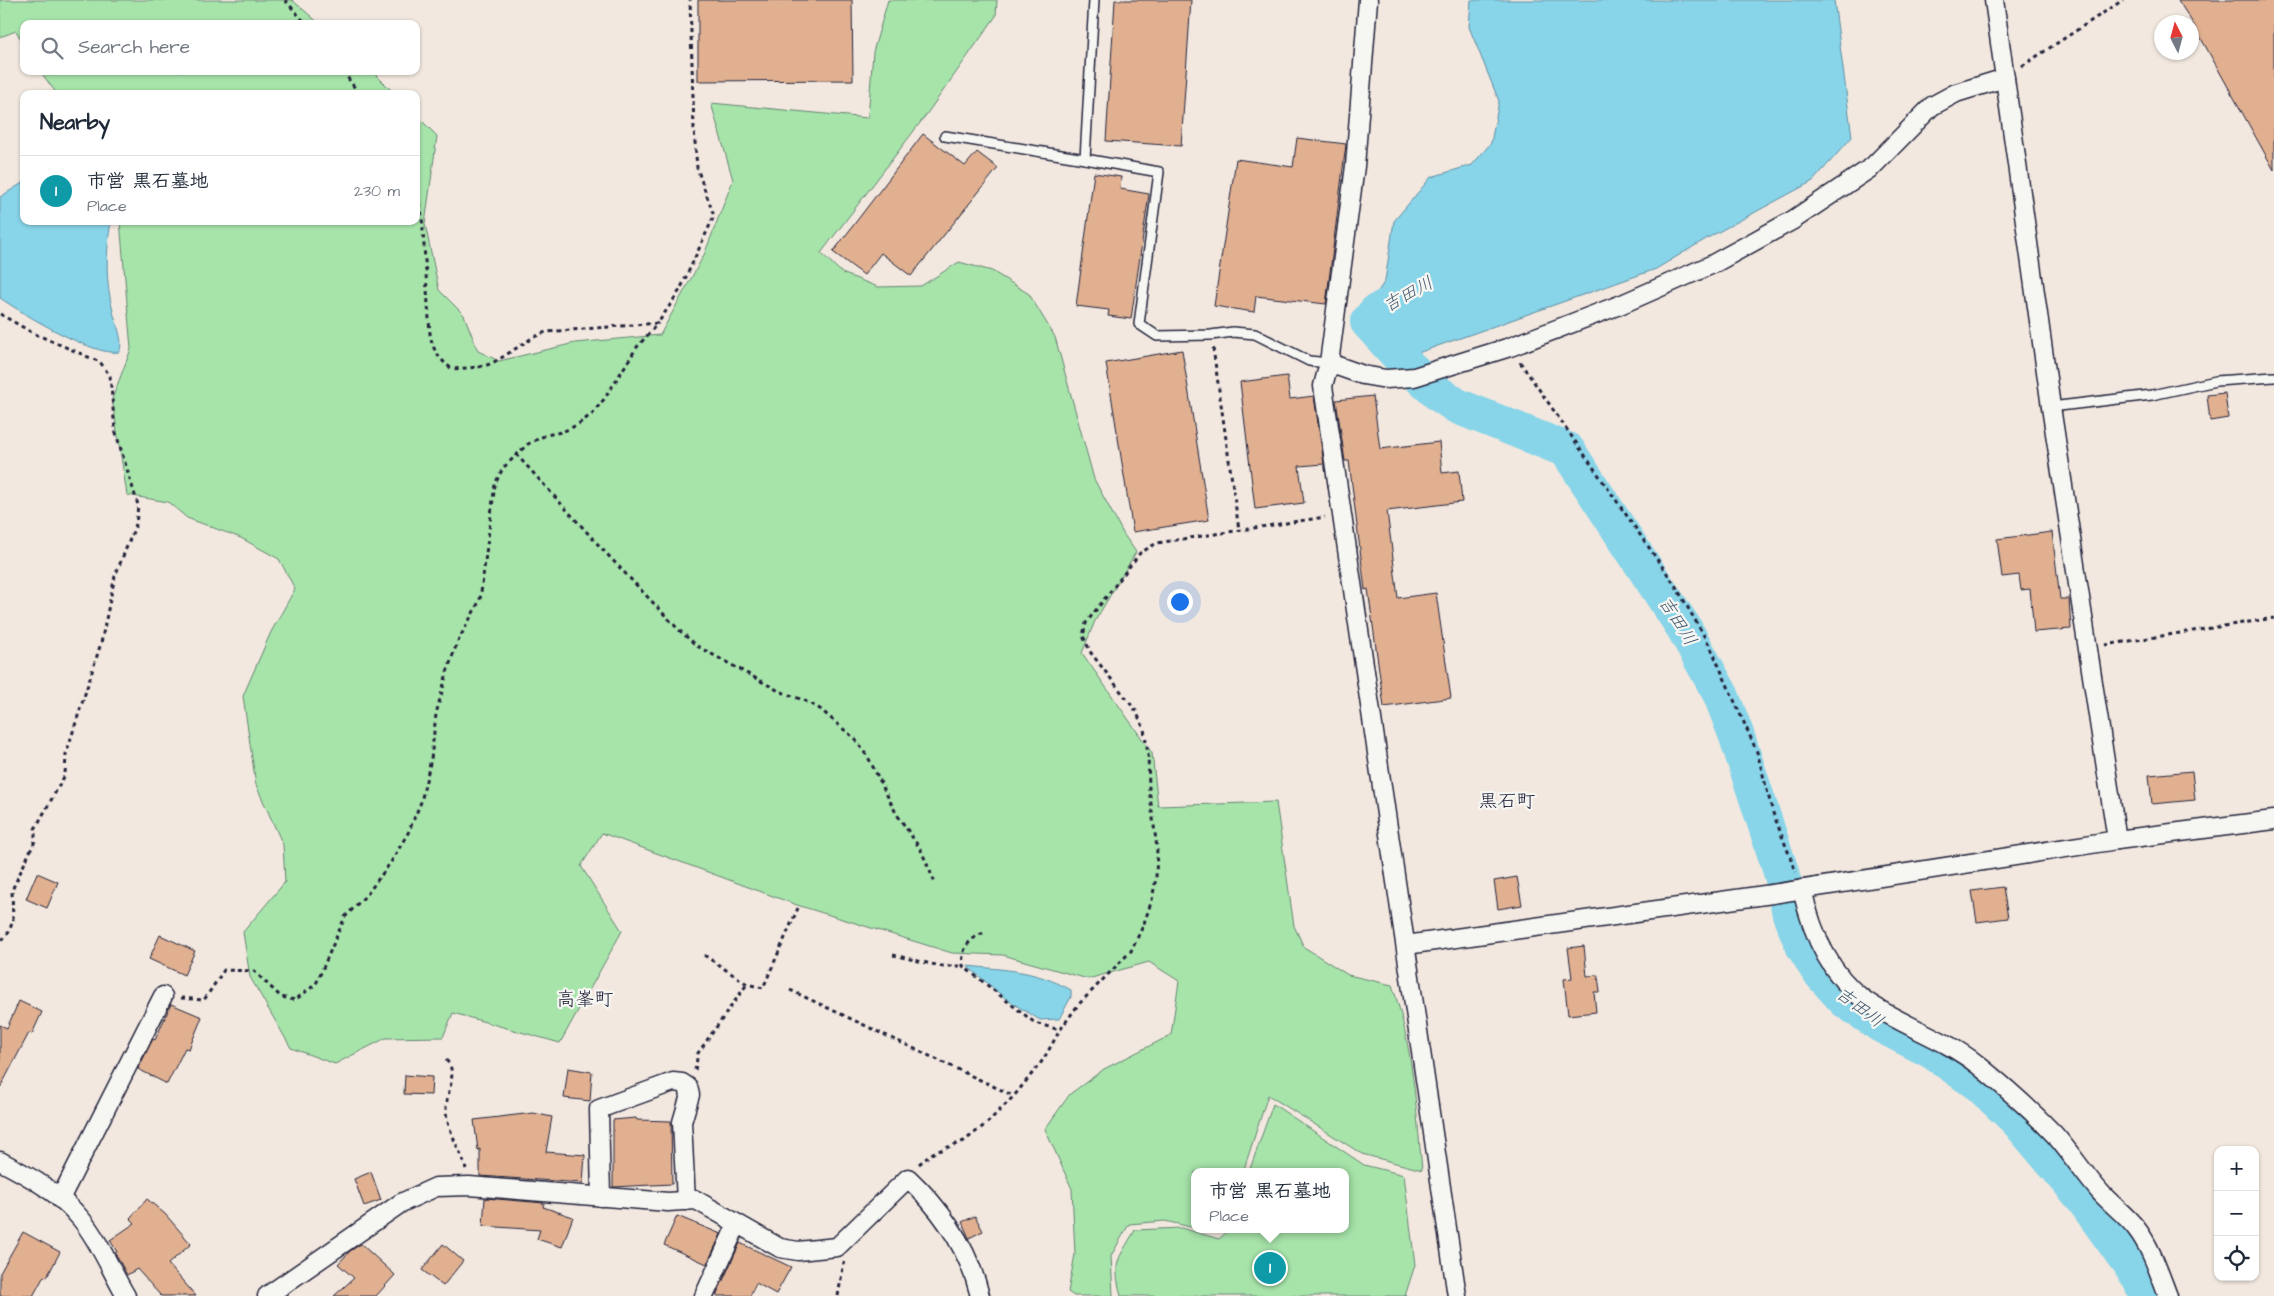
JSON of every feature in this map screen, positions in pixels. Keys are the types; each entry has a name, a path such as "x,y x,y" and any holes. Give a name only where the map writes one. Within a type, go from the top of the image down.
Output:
{"street":[{"path":"1368,0 1355,166 1329,363 1324,386 1457,1296"},
{"path":"1994,0 2051,407 2117,840"},
{"path":"1329,363 1363,375 1386,379 1414,377 1510,347 1622,304 1713,264 1793,220 1872,167 1932,106 1956,93 2005,78"},
{"path":"1406,946 1772,894 2117,840 2274,820"},
{"path":"1801,889 1808,917 1818,940 1831,963 1846,982 1863,999 1960,1051 1979,1065 2053,1133 2102,1194 2136,1227 2145,1242 2168,1296"},
{"path":"60,1199 163,996"},
{"path":"601,1197 598,1109 673,1082 682,1083 688,1087 690,1095 682,1122 686,1201"},
{"path":"0,1161 30,1177 60,1199 81,1219 119,1293"},
{"path":"267,1296 401,1203 436,1187 469,1186 668,1202 696,1200 780,1248 798,1251 837,1247 908,1178 944,1218 968,1262 980,1296"},
{"path":"704,1296 737,1224"}],"lane":[{"path":"1084,160 1094,0"},
{"path":"945,136 1159,172 1139,324 1157,336 1212,335 1233,332 1255,334 1308,361 1329,363"},
{"path":"2051,407 2152,395 2216,381 2274,377"}],"path":[{"path":"284,0 302,20"},
{"path":"163,996 204,1000 224,970 254,971 281,997 295,1000 316,984 345,917 368,893 391,862 408,833 421,802 430,759 436,714 448,669 457,644 480,600 495,484 504,468 528,444 546,435 570,429 592,414 605,398 637,347 658,323 680,290 714,216 698,168 694,129 690,0"},
{"path":"2005,78 2123,0"},
{"path":"346,75 356,90"},
{"path":"420,207 430,334 433,348 440,360 452,369 485,366 532,337 546,332 658,323"},
{"path":"0,314 33,333 100,362 110,376 115,430 138,505 136,524 115,576 101,643 66,754 65,775 35,828 34,841 12,890 13,920 9,932 0,942"},
{"path":"1212,335 1238,530"},
{"path":"1510,347 1674,584 1711,648 1757,752 1774,813 1801,889"},
{"path":"516,454 604,551 679,630 697,646 757,679 820,709 855,739 869,759 896,813 921,850 935,883"},
{"path":"908,1178 921,1161 933,1153 964,1141 986,1124 1014,1096 1043,1060 1060,1030 1078,1005 1131,951 1143,926 1152,900 1156,878 1157,848 1149,789 1148,754 1144,729 1136,711 1091,653 1083,636 1086,622 1140,553 1157,543 1343,514"},
{"path":"2087,648 2274,618"},
{"path":"704,955 747,984 764,988 798,908"},
{"path":"963,966 962,956 965,946 972,938 983,933"},
{"path":"893,955 940,966 963,966 1035,1023 1060,1030"},
{"path":"690,1095 698,1053 747,984"},
{"path":"790,990 1014,1096"},
{"path":"446,1060 452,1066 452,1072 446,1108 446,1121 456,1140 468,1173 469,1186"},
{"path":"838,1296 846,1255 844,1241"}],"green space":[{"path":"0,0 292,0 315,20 20,20 20,38 16,31 0,37"},
{"path":"888,0 997,0 996,16 926,115 821,253 842,273 878,287 921,286 959,262 992,271 1029,294 1055,337 1094,479 1124,535 1136,552 1095,621 1082,653 1152,753 1158,806 1276,802 1294,926 1304,947 1348,975 1392,985 1405,1030 1422,1170 1362,1154 1268,1095 1244,1168 1191,1168 1191,1227 1165,1221 1129,1224 1111,1256 1113,1296 1074,1296 1068,1292 1075,1254 1072,1189 1045,1129 1070,1094 1104,1069 1171,1035 1179,981 1149,962 1088,979 1003,955 952,953 797,905 602,833 581,866 622,931 560,1043 453,1013 443,1037 386,1038 335,1064 291,1048 250,977 243,932 285,882 283,845 256,785 243,696 271,632 295,589 279,559 241,538 187,518 168,502 127,495 112,399 131,349 120,225 420,225 420,119 437,136 425,224 439,290 464,315 478,351 499,361 575,343 660,335 704,255 733,180 711,103 868,118 873,52"},
{"path":"43,75 376,75 391,90 54,90"},
{"path":"1273,1104 1364,1165 1404,1175 1415,1265 1405,1296 1121,1296 1117,1275 1118,1261 1135,1230 1181,1228 1191,1231 1191,1233 1198,1233 1219,1239 1226,1233 1349,1233 1349,1168 1250,1168"}],"water":[{"path":"1471,0 1834,0 1852,137 1813,181 1711,236 1656,269 1415,354 1366,309 1385,281 1394,221 1431,177 1472,165 1491,143 1499,101 1469,27"},
{"path":"20,184 20,225 110,225 107,255 108,277 110,300 121,343 119,352 108,352 76,341 41,323 0,298 0,197"},
{"path":"967,966 1021,972 1045,978 1071,990 1071,997 1059,1019 1040,1020 1006,999"}],"building":[{"path":"698,0 852,0 853,80 698,81"},
{"path":"1115,0 1191,0 1181,146 1106,141"},
{"path":"2178,0 2274,0 2274,170 2199,35 2199,15 2188,15"},
{"path":"923,134 965,166 977,152 998,168 911,276 881,253 864,275 833,252"},
{"path":"1297,138 1346,144 1326,304 1256,296 1254,312 1214,306 1236,159 1293,167"},
{"path":"1094,173 1121,177 1120,189 1149,194 1131,319 1108,316 1109,310 1076,306"},
{"path":"1182,350 1209,520 1133,532 1106,363"},
{"path":"1287,376 1290,399 1314,396 1324,464 1299,466 1304,503 1255,509 1240,382"},
{"path":"2225,393 2228,418 2210,421 2207,395"},
{"path":"1373,396 1380,449 1439,442 1442,473 1459,471 1462,502 1387,511 1398,598 1436,593 1451,698 1384,707 1368,589 1365,590 1349,461 1345,461 1336,400"},
{"path":"2052,532 2060,599 2069,599 2071,629 2034,632 2030,589 2021,590 2019,575 2002,577 1997,539"},
{"path":"2192,771 2195,800 2152,804 2149,775"},
{"path":"37,873 58,882 47,908 26,899"},
{"path":"1517,877 1522,905 1498,909 1494,881"},
{"path":"2003,887 2008,918 1977,922 1972,891"},
{"path":"160,935 195,951 184,975 149,959"},
{"path":"1584,946 1587,976 1598,975 1600,992 1594,992 1596,1012 1568,1015 1564,979 1572,978 1568,948"},
{"path":"19,1001 42,1012 32,1034 29,1033 0,1088 0,1025 7,1028"},
{"path":"171,1004 202,1017 189,1049 185,1048 167,1084 138,1069 153,1039 155,1040"},
{"path":"568,1068 592,1072 590,1101 564,1098"},
{"path":"405,1075 432,1077 431,1095 404,1094"},
{"path":"533,1113 552,1117 546,1152 585,1155 583,1183 480,1176 480,1149 478,1150 474,1120"},
{"path":"636,1118 637,1120 671,1121 672,1184 613,1187 613,1120"},
{"path":"371,1172 381,1200 364,1206 354,1179"},
{"path":"485,1198 544,1203 543,1207 573,1217 562,1247 537,1239 540,1230 483,1226"},
{"path":"147,1199 165,1214 191,1244 168,1264 196,1296 161,1296 137,1269 127,1275 115,1253 117,1252 110,1240 135,1223 130,1218"},
{"path":"677,1216 721,1234 707,1264 664,1245"},
{"path":"975,1216 983,1231 969,1238 962,1222"},
{"path":"23,1232 60,1252 47,1277 44,1276 33,1296 0,1296 0,1273"},
{"path":"740,1243 791,1267 776,1294 756,1283 750,1296 716,1296"},
{"path":"361,1244 395,1275 376,1296 334,1296 354,1278 338,1264 350,1251"},
{"path":"443,1244 463,1261 443,1286 422,1270"}],"waterway":[{"name":"吉田川","path":"1415,291 1376,312 1368,322 1408,366 1439,394 1457,406 1567,450 1684,628 1721,695 1736,734 1782,875 1790,914 1803,945 1818,970 1845,1000 1881,1025 1932,1051 1979,1084 2018,1121 2079,1193 2140,1278 2147,1296"}],"place":[{"name":"市営 黒石墓地","path":"1270,1268"}],"district":[{"name":"黒石町","path":"1507,800"},
{"name":"高峯町","path":"585,998"}]}
